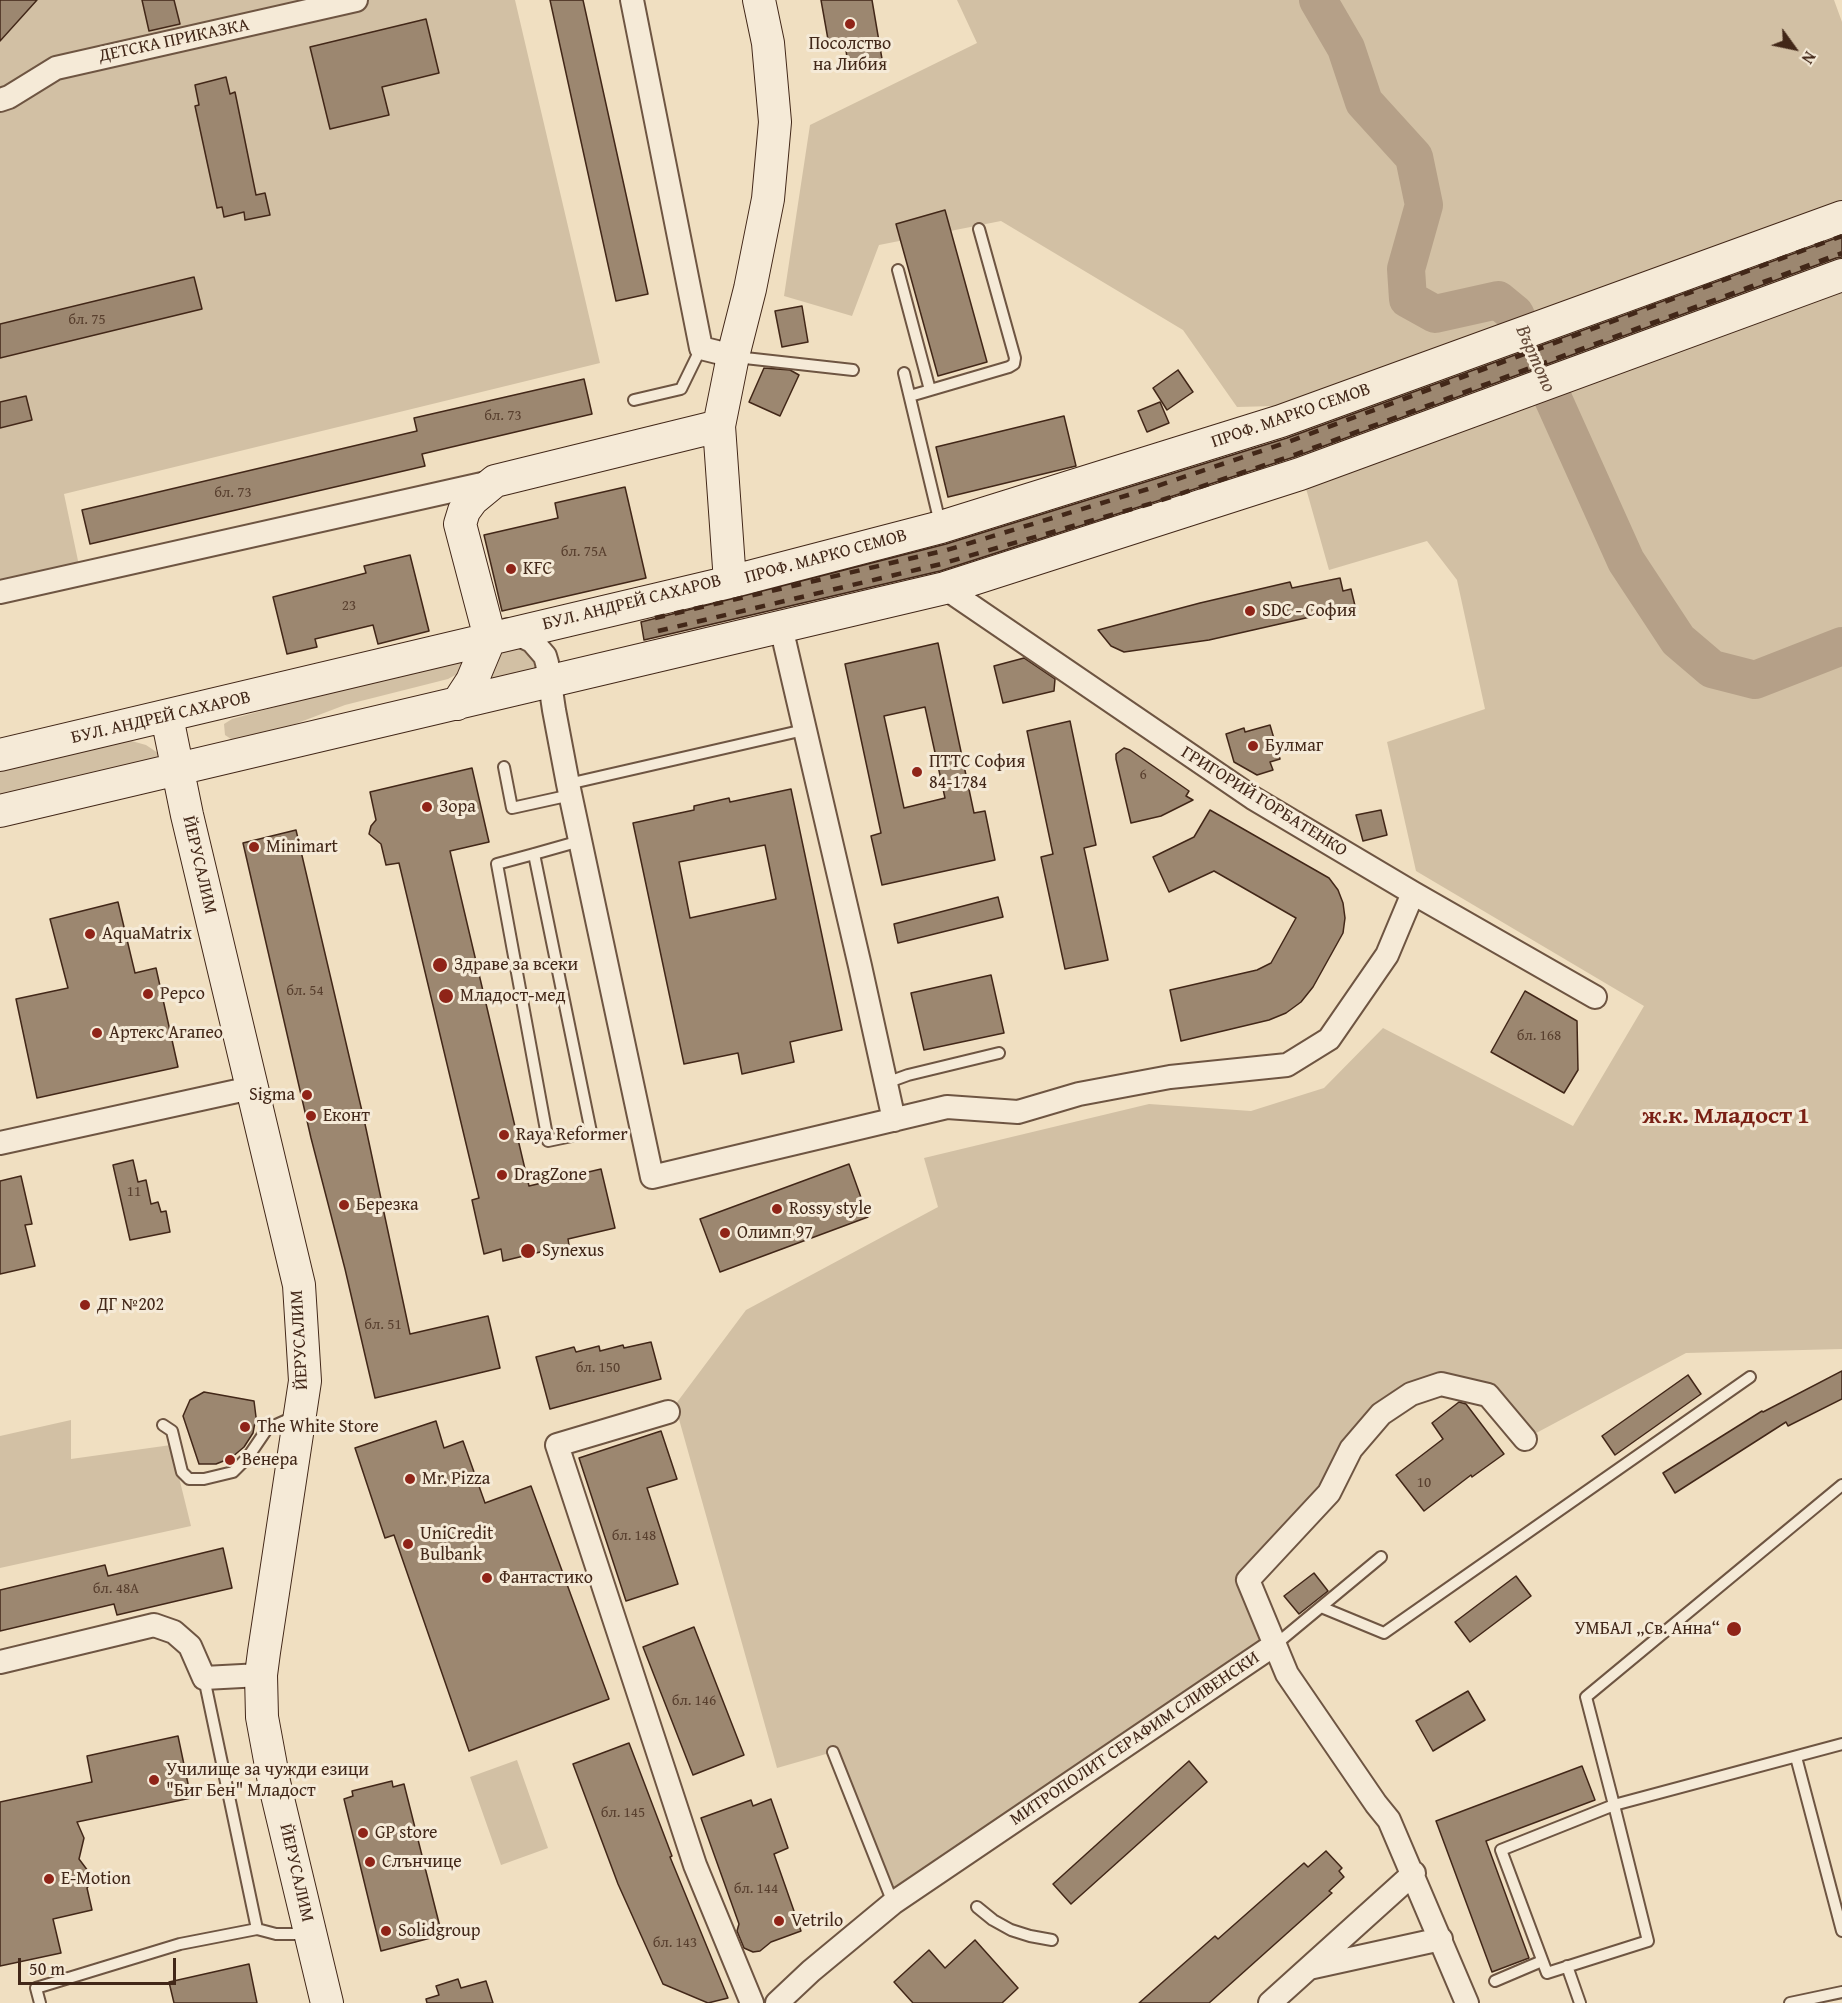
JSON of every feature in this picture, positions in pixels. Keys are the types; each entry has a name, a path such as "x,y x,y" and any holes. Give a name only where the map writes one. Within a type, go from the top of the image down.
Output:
{"main road":[{"name":"БУЛ. АНДРЕЙ САХАРОВ","path":"0,755 167,717 496,630 730,582 720,426 768,199 775,122 768,42 759,0"},
{"name":"ПРОФ. МАРКО СЕМОВ","path":"730,582 941,527 1281,422 1842,217"},
{"path":"0,811 945,588 1300,474 1842,275"},
{"path":"457,704 472,681 496,630 460,524 464,511 472,500 495,481 720,426"},
{"name":"ЙЕРУСАЛИМ","path":"167,717 298,1285 305,1381 261,1675 262,1717 274,1782 327,2003"}],"street":[{"name":"ДЕТСКА ПРИКАЗКА","path":"0,100 9,98 56,68 356,0"},
{"path":"632,0 701,348 733,356"},
{"path":"0,592 495,481"},
{"name":"ГРИГОРИЙ ГОРБАТЕНКО","path":"945,588 1253,798 1595,997"},
{"path":"781,627 894,1120"},
{"path":"496,630 532,641 548,663 569,790 652,1177 947,1107 1018,1112 1079,1094 1170,1077 1287,1065 1329,1039 1387,955 1413,893"},
{"path":"0,1143 251,1088"},
{"name":"МИТРОПОЛИТ СЕРАФИМ СЛИВЕНСКИ","path":"777,2003 811,1971 893,1903 1275,1645 1248,1580 1329,1493 1351,1449 1381,1414 1411,1394 1441,1384 1488,1395 1524,1439"},
{"path":"668,1412 556,1445 695,1865 752,2003"},
{"path":"0,1662 154,1625 174,1632 190,1646 204,1678 261,1675"},
{"path":"1275,1645 1287,1674 1389,1820 1414,1873 1467,2003"},
{"path":"1270,2003 1414,1873"},
{"path":"1307,1969 1441,1939"}],"lane":[{"path":"910,396 1014,364 1015,358 979,229"},
{"path":"898,270 930,390"},
{"path":"634,400 681,389 701,348"},
{"path":"733,356 853,370"},
{"path":"904,373 941,527"},
{"path":"504,767 512,807 569,790 804,730"},
{"path":"534,854 591,1132 548,1141 497,864 580,841"},
{"path":"886,1083 908,1075 999,1053"},
{"path":"1321,1607 1384,1633 1750,1377"},
{"path":"163,1425 172,1431 182,1472 189,1479 204,1479 233,1472 248,1457 267,1429 302,1413"},
{"path":"1842,1485 1586,1697 1614,1805 1648,1941 1547,1973 1501,1850 1614,1805 1842,1744"},
{"path":"1275,1645 1381,1557"},
{"path":"204,1678 256,1929"},
{"path":"833,1752 893,1903"},
{"path":"1796,1756 1842,1931"},
{"path":"977,1906 993,1920 1011,1930 1052,1940"},
{"path":"40,2003 36,1988 180,1944 256,1929 276,1934 311,1934"},
{"path":"1495,1981 1542,1961"},
{"path":"1567,1966 1580,2003"},
{"path":"1790,2003 1842,1992"}],"shaded area":[{"path":"37,0 515,0 600,363 64,494 81,575 0,592 0,358 202,308 194,277 0,324 0,26 7,32","holes":["426,19 439,73 382,87 389,115 330,129 311,47","226,78 230,94 235,93 238,106 234,107 245,140 252,175 253,196 269,215 246,220 244,212 224,216 222,207 217,208 195,106 199,105 195,85"]},
{"path":"957,0 1834,0 1842,22 1842,1349 1686,1353 1525,1439 1488,1395 1411,1394 1248,1580 1274,1645 893,1903 833,1752 777,1768 675,1405 746,1310 938,1207 924,1158 1149,1104 1251,1111 1324,1088 1383,1028 1573,1126 1644,1006 1416,871 1387,742 1485,709 1457,580 1427,541 1329,570 1307,492 1275,406 1237,407 1183,330 1001,221 879,245 852,316 784,296 810,125 977,43"},
{"path":"518,642 541,668 493,678 491,675 499,649"},
{"path":"473,652 459,673 448,679 345,705 295,724 237,739 231,739 225,735 224,724 232,719"},
{"path":"128,740 146,745 161,755 0,796 0,763"},
{"path":"71,1420 71,1459 171,1445 191,1526 0,1568 0,1436"},
{"path":"517,1760 548,1848 501,1865 470,1777"}],"building":[{"path":"0,0 37,0 0,41"},
{"path":"142,0 174,0 180,24 149,31"},
{"path":"550,0 583,0 648,294 616,301"},
{"name":"Посолство на Либия","path":"821,0 872,0 882,59 848,65 845,43 829,45"},
{"path":"426,19 439,73 382,87 389,115 330,129 310,47"},
{"path":"226,77 230,94 235,92 256,195 265,193 270,215 245,220 244,212 224,217 222,207 217,208 195,106 199,105 195,85"},
{"path":"945,210 987,362 938,376 896,224"},
{"path":"1842,236 1842,257 1294,457 940,571 644,640 641,622 946,544 1287,438"},
{"path":"194,277 202,309 0,358 0,324"},
{"path":"802,306 808,342 782,347 775,311"},
{"path":"764,368 790,370 799,375 780,416 749,402"},
{"path":"1178,370 1193,392 1167,410 1153,388"},
{"path":"584,379 592,414 422,454 425,466 90,544 82,510 417,431 414,418"},
{"path":"26,396 32,420 0,428 0,402"},
{"path":"1160,402 1169,423 1147,432 1138,411"},
{"path":"1064,416 1076,466 948,497 936,447"},
{"path":"625,487 646,578 502,611 484,535 558,518 555,503"},
{"path":"410,555 429,631 378,644 373,625 315,639 317,647 287,654 273,597 366,573 364,566"},
{"path":"1340,578 1343,591 1351,589 1356,610 1319,617 1319,615 1209,640 1124,652 1111,646 1098,630 1290,582 1292,588"},
{"path":"938,643 974,813 985,811 995,860 882,885 871,836 881,833 845,664","holes":["925,707 945,798 904,808 884,716"]},
{"path":"1024,658 1055,679 1054,691 1003,703 994,666"},
{"path":"1070,721 1096,845 1084,848 1108,960 1065,969 1041,857 1053,854 1027,731"},
{"name":"Булмаг","path":"1270,725 1280,759 1270,762 1273,770 1257,775 1234,762 1226,734 1244,728 1245,732"},
{"path":"1124,748 1189,791 1186,796 1193,800 1161,816 1131,823 1116,759 1116,754"},
{"path":"472,768 489,842 450,851 529,1186 601,1169 615,1228 568,1239 569,1245 503,1261 501,1249 484,1254 472,1200 479,1198 399,863 386,865 381,844 369,834 376,820 370,792"},
{"path":"791,789 842,1030 790,1042 794,1062 742,1074 738,1053 684,1064 633,823 694,810 694,806 729,798 730,802","holes":["765,845 776,899 690,918 679,862"]},
{"path":"1210,810 1329,878 1338,890 1345,918 1343,933 1313,987 1301,1002 1286,1013 1269,1020 1181,1041 1170,990 1257,970 1271,963 1296,918 1214,871 1169,892 1153,857 1194,837"},
{"path":"1381,810 1387,835 1363,841 1356,815"},
{"path":"296,830 365,1124 410,1334 488,1316 500,1368 375,1398 311,1138 243,843"},
{"path":"998,897 1003,917 898,943 894,924"},
{"name":"Артекс Агапео","path":"118,902 135,973 156,968 178,1067 37,1098 16,999 68,988 50,919"},
{"path":"991,975 1004,1033 924,1050 911,993"},
{"path":"1525,991 1577,1021 1578,1070 1564,1093 1491,1052"},
{"path":"133,1160 138,1182 146,1180 151,1204 158,1202 161,1212 166,1211 170,1232 130,1240 113,1165"},
{"path":"849,1164 868,1217 720,1272 700,1219"},
{"path":"21,1176 32,1224 25,1225 35,1266 0,1274 0,1181"},
{"path":"651,1342 661,1379 550,1409 536,1357 574,1347 576,1352 599,1346 600,1351 623,1345 624,1348"},
{"path":"1842,1371 1842,1399 1788,1426 1786,1422 1675,1493 1663,1473 1762,1411"},
{"path":"1688,1375 1701,1394 1615,1455 1602,1436"},
{"path":"204,1392 254,1401 256,1417 253,1433 244,1447 231,1458 216,1464 199,1464 183,1416 190,1400"},
{"path":"1459,1402 1466,1404 1504,1454 1472,1477 1471,1475 1424,1511 1396,1475 1443,1439 1432,1423"},
{"name":"Фантастико","path":"436,1421 444,1448 463,1441 485,1503 531,1486 609,1699 469,1751 394,1535 385,1538 355,1448"},
{"path":"661,1431 677,1479 647,1488 678,1584 626,1601 579,1458"},
{"path":"223,1548 232,1588 117,1615 114,1604 0,1631 0,1590 105,1565 108,1576"},
{"path":"1314,1573 1328,1591 1299,1614 1284,1596"},
{"path":"1516,1576 1531,1596 1470,1642 1455,1622"},
{"path":"694,1627 744,1755 693,1775 643,1647"},
{"path":"1468,1691 1485,1720 1433,1751 1416,1721"},
{"path":"178,1736 191,1798 77,1822 84,1838 79,1859 91,1875 87,1888 92,1910 53,1919 61,1953 0,1966 0,1802 92,1782 87,1756"},
{"path":"629,1743 672,1856 670,1857 728,1998 708,2003 663,1984 618,1884 573,1764"},
{"path":"1189,1761 1207,1782 1071,1904 1053,1884"},
{"path":"1582,1766 1595,1800 1486,1841 1529,1958 1492,1972 1436,1821"},
{"path":"392,1781 393,1787 404,1784 442,1935 381,1951 344,1799 353,1796 352,1791"},
{"path":"771,1799 788,1848 774,1854 801,1931 771,1942 760,1951 753,1952 744,1948 737,1931 739,1924 701,1818 751,1800 753,1806"},
{"path":"1326,1851 1342,1868 1339,1871 1344,1877 1329,1891 1332,1893 1209,2003 1139,2003 1215,1936 1218,1939 1304,1863 1308,1867"},
{"path":"975,1940 1018,1988 1002,2003 913,2003 894,1982 929,1950 945,1968"},
{"path":"249,1964 257,2003 174,2003 169,1982"},
{"path":"458,1979 461,1988 486,1981 493,2003 427,2003 426,1999 439,1995 436,1986"}],"waterway":[{"name":"Въртопо","path":"1318,0 1346,48 1364,102 1414,157 1424,205 1406,269 1408,299 1435,314 1498,300 1515,314 1626,561 1678,640 1712,669 1755,680 1842,646"}],"railway":[{"path":"655,618 947,550 1148,489 1288,442 1842,236"},
{"path":"658,631 941,564 1153,503 1294,455 1842,253"}],"place":[{"name":"Посолство на Либия","path":"850,24"},
{"name":"KFC","path":"511,569"},
{"name":"SDC - София","path":"1250,611"},
{"name":"Булмаг","path":"1253,746"},
{"name":"ПТТС София 84-1784","path":"917,772"},
{"name":"Зора","path":"427,807"},
{"name":"Minimart","path":"254,847"},
{"name":"AquaMatrix","path":"90,934"},
{"name":"Здраве за всеки","path":"440,965"},
{"name":"Pepco","path":"148,994"},
{"name":"Младост-мед","path":"446,996"},
{"name":"Артекс Агапео","path":"97,1033"},
{"name":"Sigma","path":"307,1095"},
{"name":"Еконт","path":"311,1116"},
{"name":"Raya Reformer","path":"504,1135"},
{"name":"DragZone","path":"502,1175"},
{"name":"Березка","path":"344,1205"},
{"name":"Rossy style","path":"777,1209"},
{"name":"Олимп 97","path":"725,1233"},
{"name":"Synexus","path":"528,1251"},
{"name":"ДГ №202","path":"85,1305"},
{"name":"The White Store","path":"245,1427"},
{"name":"Венера","path":"230,1460"},
{"name":"Mr. Pizza","path":"410,1479"},
{"name":"UniCredit Bulbank","path":"408,1544"},
{"name":"Фантастико","path":"487,1578"},
{"name":"УМБАЛ „Св. Анна“","path":"1734,1629"},
{"name":"Училище за чужди езици \"Биг Бен\" Младост","path":"154,1780"},
{"name":"GP store","path":"363,1833"},
{"name":"Слънчице","path":"370,1862"},
{"name":"E-Motion","path":"49,1879"},
{"name":"Vetrilo","path":"779,1921"},
{"name":"Solidgroup","path":"386,1931"}],"district":[{"name":"ж.к. Младост 1","path":"1726,1117"}]}
